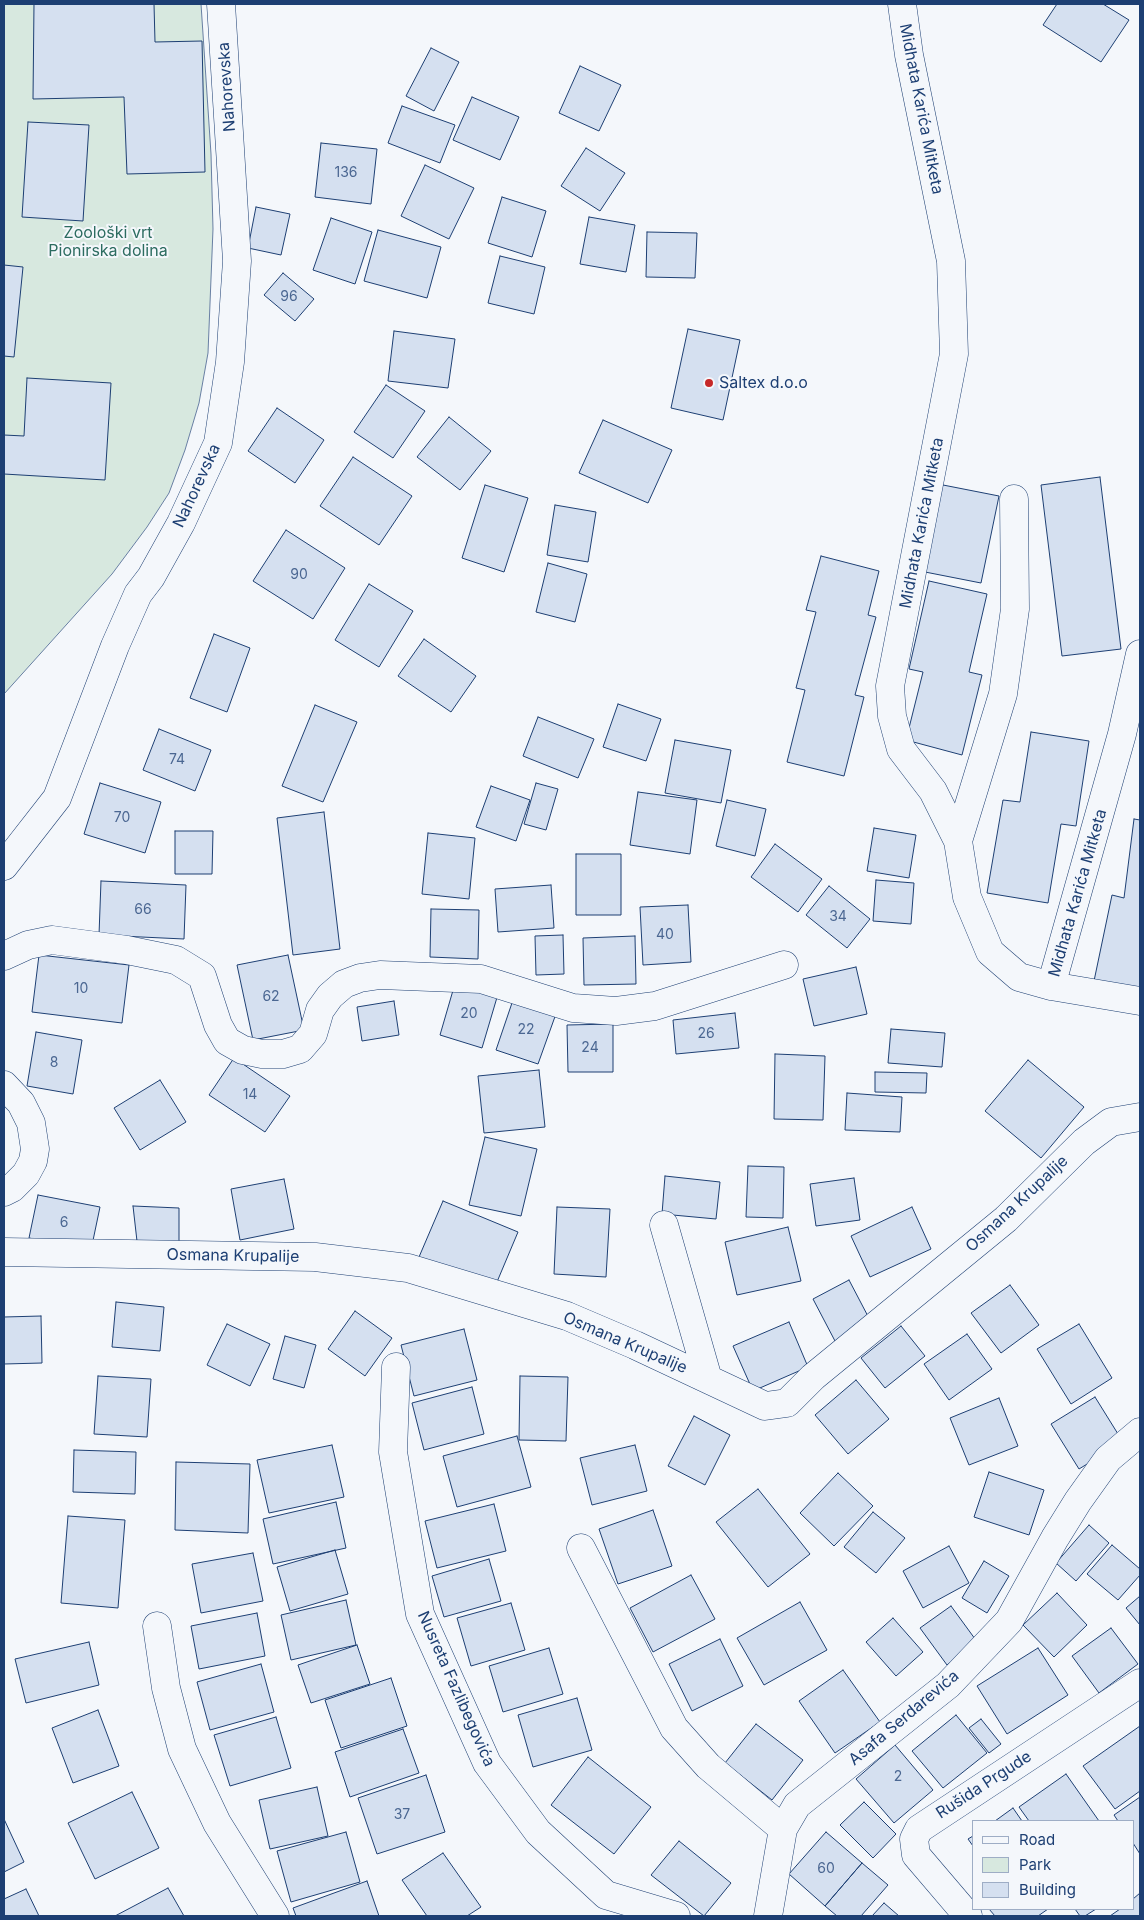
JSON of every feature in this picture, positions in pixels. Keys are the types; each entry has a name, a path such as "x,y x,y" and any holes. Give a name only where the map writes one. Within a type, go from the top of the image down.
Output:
{"street":[{"name":"Nahorevska","path":"4,866 57,798 115,646 138,594 151,577 181,523 218,443 230,362 238,261 221,4"},
{"name":"Midhata Karića Mitketa","path":"902,4 909,55 951,261 954,354 890,686 892,716 901,749 933,791 958,841 967,897 990,952 1019,977 1051,986 1140,1001"},
{"path":"958,841 1003,694 1015,609 1014,499"},
{"name":"Midhata Karića Mitketa","path":"1051,986 1122,734 1140,654"},
{"path":"4,956 28,945 52,940 127,950 176,960 202,976 218,1024 227,1042 243,1050 262,1054 282,1054 300,1049 313,1034 320,1010 330,996 344,984 360,978 380,975 481,979 573,1008 616,1011 655,1006 784,965"},
{"path":"4,1085 21,1103 31,1123 35,1148 33,1161 26,1174 12,1188 4,1192"},
{"name":"Osmana Krupalije","path":"4,1252 314,1257 408,1268 567,1316 636,1345 765,1406 787,1403 813,1377 1006,1219 1084,1142 1111,1122 1140,1117"},
{"path":"664,1225 708,1379"},
{"name":"Nusreta Fazlibegovića","path":"396,1367 393,1452 420,1614 487,1763 538,1832 606,1895 676,1916"},
{"name":"Asafa Serdarevića","path":"768,1916 783,1829 797,1805 948,1685 1009,1621 1078,1501 1108,1459 1140,1432"},
{"path":"581,1548 674,1728 708,1766 783,1829"},
{"path":"157,1626 166,1688 182,1749 217,1823 275,1916"},
{"name":"Rušida Prgude","path":"968,1916 916,1855 914,1839 919,1828 1140,1683"}],"green space":[{"name":"Zoološki vrt Pionirska dolina","path":"4,4 201,4 211,154 213,229 208,353 199,403 185,450 169,493 147,527 112,574 4,694"}],"building":[{"path":"34,4 154,4 155,42 202,41 205,172 127,174 124,97 33,99"},
{"path":"1057,4 1103,4 1129,20 1101,62 1043,25"},
{"path":"431,48 459,62 434,111 406,96"},
{"path":"580,66 621,85 599,131 559,113"},
{"path":"472,97 519,117 500,160 453,140"},
{"path":"402,106 455,125 440,163 388,143"},
{"path":"28,122 89,125 83,221 22,217"},
{"path":"321,143 377,149 371,204 315,197"},
{"path":"586,148 625,173 600,211 561,186"},
{"path":"425,165 474,188 449,239 401,216"},
{"path":"502,197 546,211 532,257 488,243"},
{"path":"256,207 290,214 281,255 248,248"},
{"path":"589,217 635,225 626,272 580,264"},
{"path":"331,218 372,232 355,284 313,270"},
{"path":"378,230 441,247 427,298 364,281"},
{"path":"647,232 697,233 695,278 646,277"},
{"path":"500,256 545,267 534,314 488,303"},
{"path":"4,265 23,267 14,357 4,356"},
{"path":"283,273 314,299 295,321 264,295"},
{"path":"688,329 740,340 723,420 671,408"},
{"path":"394,331 455,339 448,388 388,381"},
{"path":"27,378 111,383 105,480 4,474 4,435 24,436"},
{"path":"386,385 425,411 393,458 354,432"},
{"path":"277,408 324,440 295,483 248,451"},
{"path":"449,417 491,451 460,490 417,457"},
{"path":"603,420 672,450 648,503 579,473"},
{"path":"353,457 412,496 379,545 320,506"},
{"path":"1100,477 1121,649 1062,656 1041,485"},
{"path":"938,484 999,496 981,583 920,571"},
{"path":"485,485 528,498 504,572 462,558"},
{"path":"555,505 596,512 588,562 547,555"},
{"path":"286,530 345,568 313,619 253,581"},
{"path":"821,556 879,571 868,615 876,617 855,695 864,697 844,776 787,762 805,690 796,688 816,612 806,610"},
{"path":"548,563 587,574 575,622 536,612"},
{"path":"929,581 987,594 969,672 982,675 962,755 906,740 923,672 909,669"},
{"path":"369,584 413,611 379,667 335,640"},
{"path":"214,634 250,648 227,712 190,698"},
{"path":"424,639 476,676 451,712 398,676"},
{"path":"618,704 661,719 646,761 603,747"},
{"path":"315,705 357,722 323,802 282,786"},
{"path":"538,717 594,739 578,778 523,756"},
{"path":"159,729 211,750 195,791 143,770"},
{"path":"1031,732 1089,741 1076,826 1061,824 1048,903 987,893 1003,800 1020,802"},
{"path":"675,740 731,750 721,803 665,793"},
{"path":"100,783 161,802 145,853 84,834"},
{"path":"536,783 558,789 546,830 524,824"},
{"path":"491,786 530,800 516,841 476,827"},
{"path":"638,792 697,800 690,854 630,845"},
{"path":"727,800 766,809 755,856 716,846"},
{"path":"324,812 340,949 293,955 277,818"},
{"path":"1134,819 1140,820 1140,991 1094,981 1112,895 1124,898"},
{"path":"874,828 916,835 909,878 867,871"},
{"path":"175,831 213,831 212,874 175,874"},
{"path":"428,833 475,838 469,899 422,894"},
{"path":"775,844 822,879 798,912 751,877"},
{"path":"576,854 621,854 621,915 576,915"},
{"path":"876,880 914,883 911,924 873,921"},
{"path":"101,881 186,885 184,939 99,935"},
{"path":"551,885 554,928 498,932 495,889"},
{"path":"829,886 870,919 847,948 806,915"},
{"path":"688,905 691,962 643,965 640,907"},
{"path":"431,909 479,910 478,959 430,957"},
{"path":"563,935 564,974 536,975 535,936"},
{"path":"635,936 636,984 584,985 583,938"},
{"path":"39,955 129,965 122,1023 32,1012"},
{"path":"288,955 304,1030 253,1040 237,965"},
{"path":"856,967 867,1014 814,1026 803,979"},
{"path":"456,980 498,994 482,1048 440,1035"},
{"path":"514,997 557,1011 538,1064 496,1050"},
{"path":"394,1001 399,1035 362,1041 357,1007"},
{"path":"735,1013 739,1048 676,1054 673,1020"},
{"path":"613,1024 613,1072 568,1072 567,1025"},
{"path":"891,1029 945,1033 942,1067 888,1063"},
{"path":"36,1032 82,1040 73,1094 27,1086"},
{"path":"775,1054 825,1056 823,1120 774,1119"},
{"path":"234,1058 290,1096 265,1132 209,1095"},
{"path":"1028,1060 1084,1107 1041,1158 985,1111"},
{"path":"539,1070 545,1127 484,1133 478,1076"},
{"path":"875,1072 927,1073 926,1093 875,1092"},
{"path":"160,1080 186,1122 140,1150 114,1108"},
{"path":"847,1093 902,1097 900,1132 845,1130"},
{"path":"485,1137 537,1149 521,1216 469,1205"},
{"path":"748,1166 784,1167 783,1218 746,1217"},
{"path":"665,1176 720,1182 716,1219 662,1214"},
{"path":"854,1178 860,1220 816,1226 810,1184"},
{"path":"284,1179 294,1229 240,1240 231,1189"},
{"path":"38,1195 100,1207 91,1250 29,1238"},
{"path":"443,1201 518,1232 494,1289 419,1257"},
{"path":"133,1206 179,1208 179,1246 138,1250"},
{"path":"557,1207 610,1209 606,1277 554,1274"},
{"path":"912,1207 931,1249 870,1277 851,1236"},
{"path":"788,1227 801,1281 737,1295 725,1242"},
{"path":"849,1280 871,1322 835,1341 813,1299"},
{"path":"1010,1285 1039,1325 1001,1353 971,1313"},
{"path":"116,1302 164,1307 160,1351 112,1347"},
{"path":"355,1311 392,1338 365,1376 328,1349"},
{"path":"41,1316 42,1363 4,1364 4,1317"},
{"path":"789,1322 808,1367 753,1391 733,1346"},
{"path":"227,1324 270,1344 250,1386 207,1365"},
{"path":"1079,1324 1112,1378 1071,1404 1037,1349"},
{"path":"901,1326 925,1356 885,1388 861,1358"},
{"path":"464,1329 477,1380 414,1396 401,1345"},
{"path":"967,1334 992,1369 949,1400 924,1364"},
{"path":"285,1336 316,1345 304,1388 273,1379"},
{"path":"98,1376 151,1379 147,1437 94,1434"},
{"path":"520,1376 568,1377 566,1441 519,1440"},
{"path":"856,1380 889,1419 848,1454 815,1415"},
{"path":"472,1387 484,1434 424,1450 412,1403"},
{"path":"1095,1397 1123,1442 1079,1469 1051,1424"},
{"path":"999,1398 1018,1446 969,1465 950,1418"},
{"path":"694,1416 730,1435 705,1485 668,1466"},
{"path":"517,1436 531,1487 457,1507 443,1456"},
{"path":"332,1445 344,1497 269,1513 257,1460"},
{"path":"635,1445 647,1491 592,1505 580,1458"},
{"path":"74,1450 136,1452 135,1494 73,1492"},
{"path":"176,1462 250,1464 248,1533 175,1530"},
{"path":"989,1472 1044,1490 1029,1535 974,1517"},
{"path":"838,1473 873,1506 834,1546 800,1513"},
{"path":"758,1489 810,1554 768,1587 716,1522"},
{"path":"336,1502 346,1548 273,1564 263,1519"},
{"path":"494,1504 506,1551 437,1568 425,1521"},
{"path":"653,1510 672,1566 618,1584 599,1529"},
{"path":"873,1512 905,1538 876,1573 844,1547"},
{"path":"68,1516 125,1520 118,1608 61,1603"},
{"path":"1089,1525 1109,1543 1076,1581 1056,1563"},
{"path":"1112,1545 1140,1569 1140,1575 1118,1600 1087,1574"},
{"path":"949,1546 969,1583 923,1608 903,1571"},
{"path":"335,1550 348,1594 290,1611 277,1567"},
{"path":"253,1553 263,1601 201,1613 192,1564"},
{"path":"489,1559 501,1601 444,1617 432,1576"},
{"path":"984,1561 1009,1576 987,1613 962,1598"},
{"path":"691,1575 715,1619 653,1652 630,1608"},
{"path":"1057,1593 1087,1625 1054,1657 1023,1625"},
{"path":"1140,1596 1140,1625 1126,1608"},
{"path":"346,1600 356,1645 291,1660 281,1615"},
{"path":"800,1602 827,1650 764,1685 737,1638"},
{"path":"511,1603 525,1650 471,1666 457,1618"},
{"path":"951,1606 978,1643 947,1665 920,1628"},
{"path":"257,1613 265,1656 199,1669 191,1626"},
{"path":"893,1618 923,1652 896,1676 866,1642"},
{"path":"1111,1628 1138,1664 1099,1693 1072,1656"},
{"path":"720,1639 743,1686 692,1711 669,1664"},
{"path":"89,1642 99,1685 26,1703 15,1659"},
{"path":"357,1645 370,1684 311,1703 298,1665"},
{"path":"549,1648 563,1694 503,1712 489,1666"},
{"path":"1038,1648 1068,1695 1007,1734 977,1686"},
{"path":"261,1664 274,1712 210,1730 197,1682"},
{"path":"843,1670 880,1722 835,1753 799,1701"},
{"path":"391,1678 407,1726 341,1748 325,1700"},
{"path":"577,1698 592,1750 533,1767 518,1715"},
{"path":"98,1710 119,1766 73,1783 52,1728"},
{"path":"956,1715 987,1753 943,1788 912,1751"},
{"path":"276,1717 291,1768 230,1786 214,1735"},
{"path":"981,1719 1001,1744 989,1753 969,1728"},
{"path":"756,1724 803,1760 772,1800 725,1763"},
{"path":"1140,1726 1140,1791 1115,1809 1083,1766"},
{"path":"403,1729 419,1773 350,1797 335,1752"},
{"path":"895,1745 933,1790 894,1823 856,1779"},
{"path":"588,1757 651,1807 614,1854 551,1805"},
{"path":"1066,1774 1098,1820 1028,1820 1019,1807"},
{"path":"426,1775 445,1832 377,1854 358,1798"},
{"path":"317,1787 328,1836 270,1849 259,1800"},
{"path":"132,1792 159,1848 95,1879 68,1823"},
{"path":"1140,1797 1140,1854 1134,1845 1134,1820 1117,1820 1114,1815"},
{"path":"864,1802 896,1834 873,1858 840,1825"},
{"path":"1013,1808 1021,1820 996,1820"},
{"path":"4,1819 24,1862 4,1872"},
{"path":"346,1832 360,1882 291,1902 277,1851"},
{"path":"826,1832 862,1863 825,1906 789,1874"},
{"path":"972,1837 972,1845 968,1839"},
{"path":"679,1841 731,1883 704,1916 651,1875"},
{"path":"443,1853 481,1907 467,1916 427,1916 402,1880"},
{"path":"862,1863 888,1885 861,1916 837,1916 825,1906"},
{"path":"367,1881 379,1916 296,1916 293,1908"},
{"path":"168,1888 184,1916 115,1916"},
{"path":"26,1889 39,1916 4,1916 4,1899"},
{"path":"1140,1893 1140,1916 1110,1916 1119,1910 1134,1910 1134,1898"},
{"path":"884,1903 899,1916 872,1916"},
{"path":"990,1910 1047,1910 1038,1916 995,1916"},
{"path":"1076,1910 1094,1910 1085,1916 1080,1916"}],"place":[{"name":"Saltex d.o.o","path":"709,383"}]}
